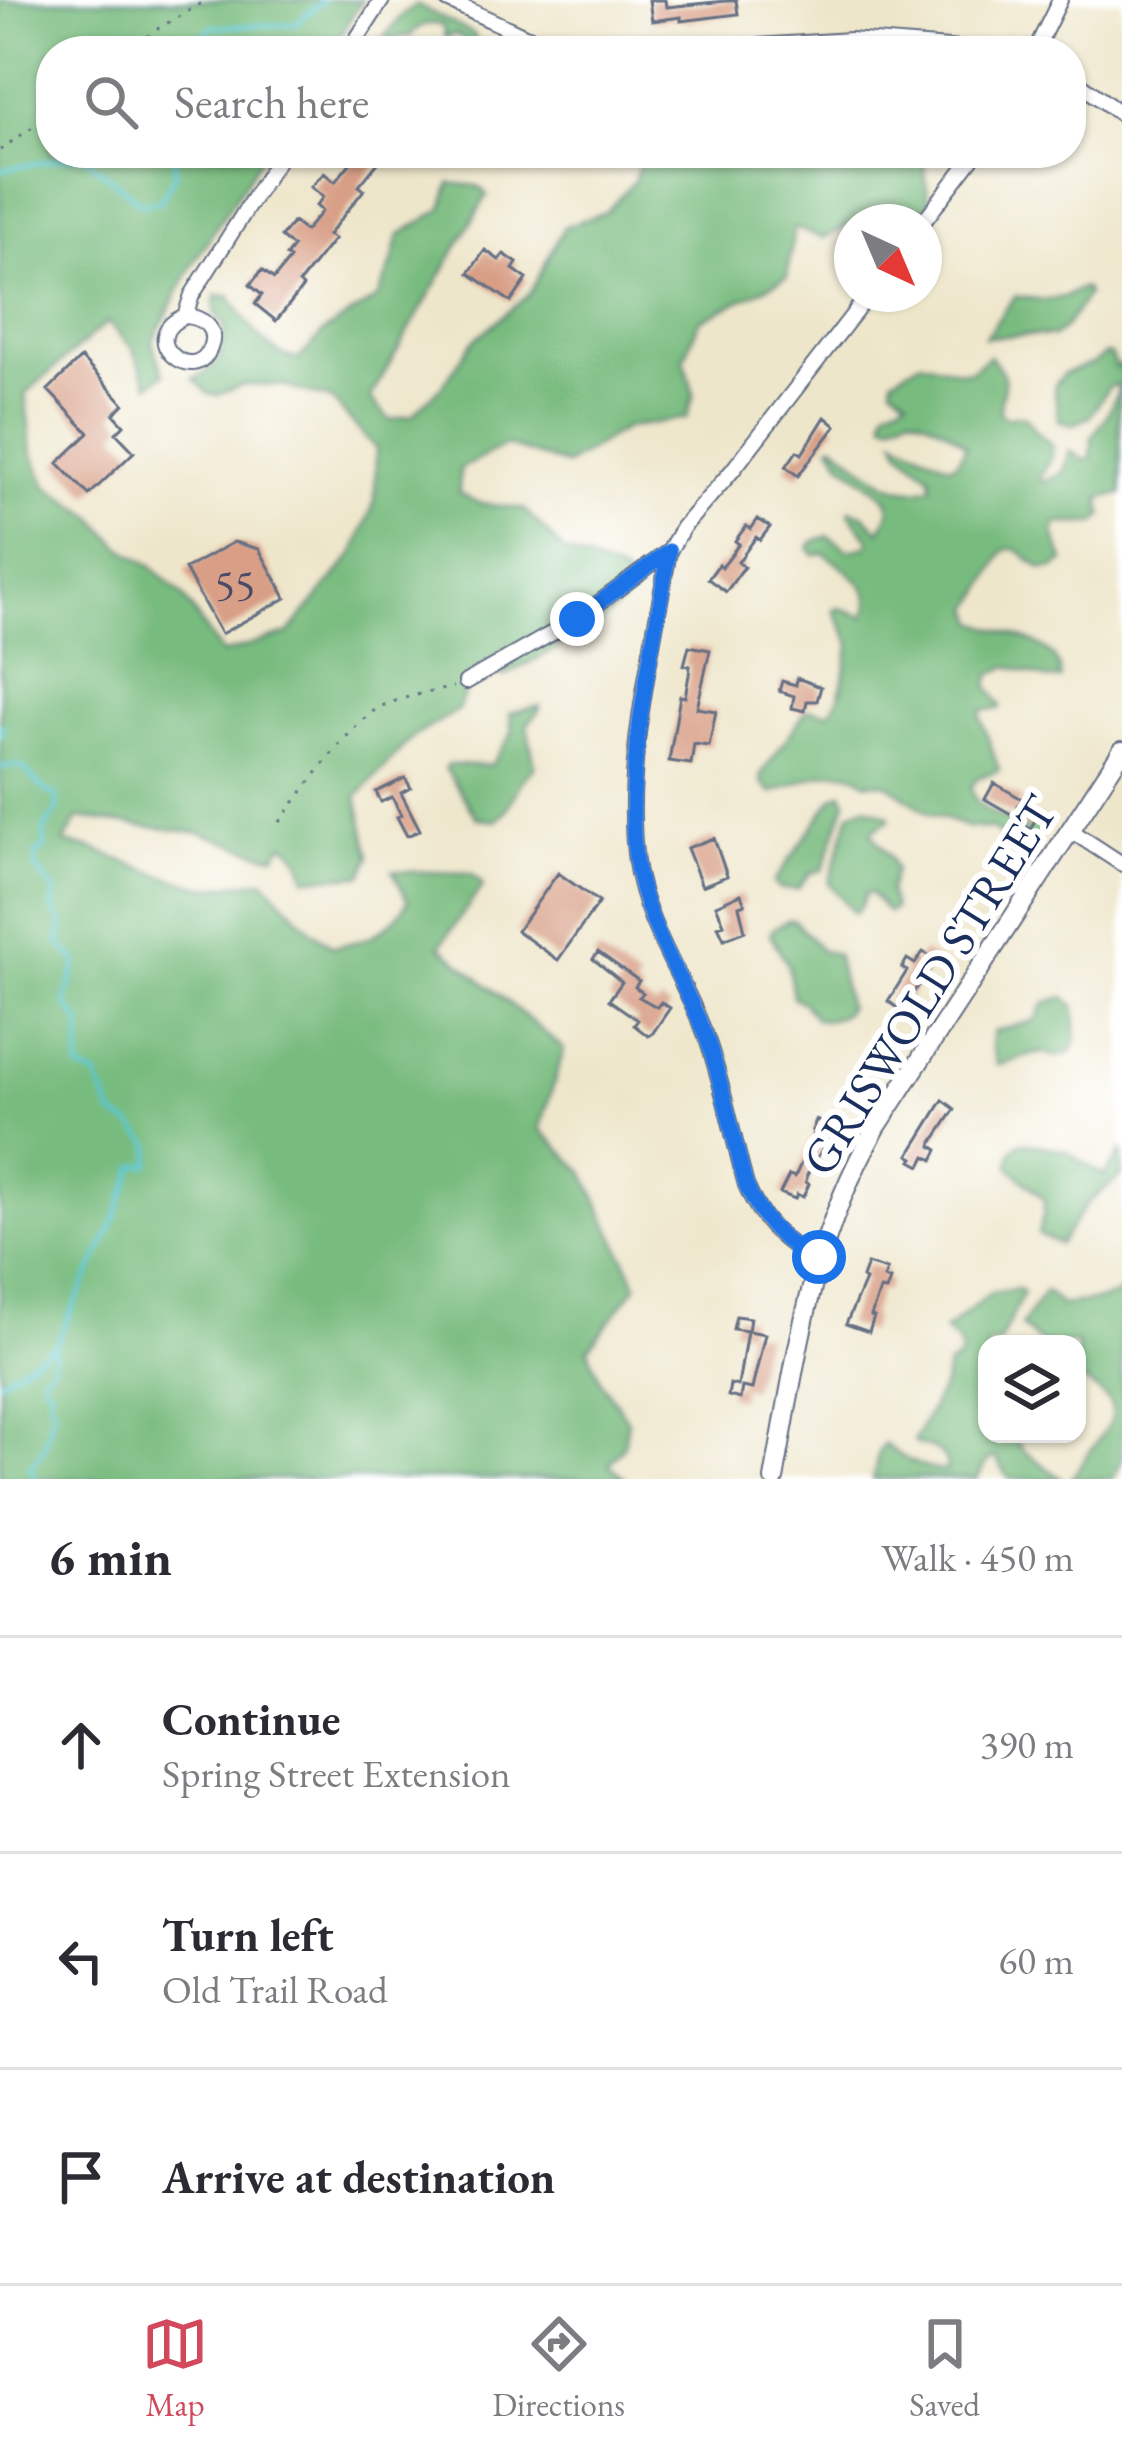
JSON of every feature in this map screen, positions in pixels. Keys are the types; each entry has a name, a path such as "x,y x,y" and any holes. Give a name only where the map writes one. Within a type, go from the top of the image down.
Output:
{"main road":[{"name":"GRISWOLD STREET","path":"774,1479 818,1261 843,1191 877,1126 1122,751"}],"street":[{"path":"359,36 382,0"},
{"path":"447,0 527,36"},
{"path":"1040,36 1060,0"},
{"path":"1086,88 1122,115"},
{"path":"185,316 192,295 272,168"},
{"path":"937,204 964,168"},
{"path":"818,1261 778,1235 755,1206 746,1185 707,1040 651,916 637,866 633,796 669,551 683,527 732,472 854,312"},
{"path":"466,682 577,619 669,551"},
{"path":"1070,830 1122,864"}],"path":[{"path":"148,36 207,0"},
{"path":"0,150 36,125"},
{"path":"280,822 371,712 466,682"}],"green space":[{"path":"0,0 362,0 339,36 36,36 36,168 254,168 194,262 152,342 164,374 149,385 133,349 107,322 25,394 32,453 47,486 93,517 121,547 182,595 222,654 288,634 353,555 375,501 376,449 331,399 280,385 244,385 209,394 193,378 215,365 221,353 225,328 215,313 216,296 229,296 276,352 299,359 324,332 378,297 399,235 442,209 450,183 478,186 487,195 370,398 390,420 413,415 444,384 473,341 529,295 564,227 606,212 634,182 638,168 924,168 929,204 834,204 834,233 824,238 794,228 787,277 699,321 684,359 694,395 686,418 625,428 566,465 506,445 460,469 459,493 482,504 524,509 565,552 621,573 638,590 597,626 505,676 473,670 458,710 410,739 357,797 370,857 362,875 306,878 296,854 283,844 275,855 264,854 201,833 78,818 64,843 207,888 264,880 333,947 376,933 401,912 408,901 393,871 471,873 483,885 440,946 564,1049 540,1129 584,1172 637,1285 588,1349 600,1380 628,1420 624,1445 609,1464 626,1479 0,1479"},
{"path":"417,5 475,36 445,36 443,26 429,24 410,36 385,36"},
{"path":"1081,288 1087,295 1055,336 985,337 1015,296 1044,300 1065,297"},
{"path":"1111,355 1115,367 1122,364 1122,494 1103,497 1103,515 1096,523 1057,523 1054,533 1064,561 1055,568 1042,569 1015,548 1005,550 972,608 977,622 1042,647 1058,666 1060,679 1008,666 991,675 988,686 1001,706 982,710 980,715 999,770 977,778 971,787 978,803 991,813 1023,830 1041,820 1045,829 1017,851 993,829 968,827 928,813 886,783 865,782 844,772 819,775 771,793 761,775 804,714 810,709 828,713 842,689 851,644 834,610 864,616 868,606 858,580 824,553 814,555 809,547 828,536 849,550 868,546 869,539 850,510 863,514 880,531 889,511 887,498 841,462 831,445 893,486 919,490 932,486 931,476 900,450 896,439 949,465 956,463 966,446 910,414 885,422 888,408 908,397 892,386 893,378 921,361 970,371 989,356 1004,378 1000,413 1026,418 1052,445 1052,456 1040,478 1044,482 1064,472 1070,451 1091,459 1092,437 1119,389 1109,387 1089,417 1072,425 1059,420 1054,387 1064,373 1092,364"},
{"path":"540,706 527,725 535,767 496,821 477,818 445,768 491,765 512,734 510,713"},
{"path":"842,793 846,801 823,870 810,873 798,889 779,889 774,882 833,798"},
{"path":"865,806 890,816 873,835 895,870 889,891 892,911 887,912 866,893 854,913 829,883 850,813"},
{"path":"794,920 822,951 836,954 848,1008 838,1017 815,1019 793,997 788,965 770,934"},
{"path":"1065,997 1074,1006 1076,1037 1071,1051 1056,1056 1036,1053 997,1065 993,1032 1036,1020 1045,1004"},
{"path":"1022,1142 1064,1150 1104,1176 1122,1151 1122,1175 1088,1203 1059,1244 1038,1234 1044,1199 1009,1166 1013,1149"},
{"path":"1018,1289 1022,1296 1003,1335 978,1335 978,1443 1018,1443 1062,1479 1009,1479 996,1457 987,1461 977,1479 873,1479 884,1444 914,1463 947,1470 941,1454 914,1440 944,1385 947,1367 961,1353 958,1342 944,1331 991,1293"},
{"path":"1045,1291 1061,1305 1100,1300 1122,1291 1122,1461 1113,1479 1071,1479 1111,1421 1112,1406 1086,1382 1086,1335 1032,1335 1021,1326"}],"building":[{"path":"649,0 665,0 666,7 736,0 738,14 652,21"},
{"path":"346,168 374,168 359,186 364,190 328,235 334,239 276,321 255,304 262,295 250,285 262,270 274,279 290,259 286,256 293,247 281,237 293,222 305,231 322,211 316,206 323,197 311,187 324,173 335,182"},
{"path":"485,250 499,260 504,254 527,279 511,302 469,273"},
{"path":"81,358 124,404 114,414 124,425 116,433 134,452 89,495 58,463 89,433 48,390"},
{"path":"825,417 836,426 798,476 786,467 797,451 802,454"},
{"path":"758,519 770,527 738,562 744,567 726,592 708,579 739,544 735,541 746,526 751,529"},
{"path":"234,542 259,549 286,598 221,634 185,569"},
{"path":"689,646 710,650 697,708 716,711 709,746 694,744 691,764 669,761 680,696 685,697 689,675 690,666 684,665"},
{"path":"797,678 821,687 817,701 807,701 805,711 792,708 794,696 779,691 782,681 796,685"},
{"path":"405,778 411,788 401,793 420,830 407,836 392,797 381,802 376,792"},
{"path":"994,783 1022,799 1018,806 1037,817 1030,829 985,799"},
{"path":"714,838 727,876 702,886 687,848"},
{"path":"558,873 599,902 558,960 517,931"},
{"path":"741,894 745,931 724,939 716,905"},
{"path":"598,952 639,981 635,987 643,993 639,997 670,1008 652,1034 634,1025 638,1020 609,1000 622,982 593,959"},
{"path":"923,952 936,960 901,1010 888,1001 907,971 902,968 907,959 915,964"},
{"path":"943,1100 955,1109 933,1142 938,1150 933,1160 926,1156 921,1166 909,1155"},
{"path":"816,1120 834,1129 807,1175 803,1197 797,1194 795,1199 780,1193 789,1175 795,1177"},
{"path":"867,1264 887,1270 884,1278 890,1280 886,1291 880,1290 869,1332 846,1324"},
{"path":"736,1316 750,1318 748,1331 765,1334 752,1389 742,1387 740,1399 728,1396 730,1384 738,1386 747,1331 733,1329"}],"waterway":[{"path":"204,36 212,27 295,24 323,0"},
{"path":"0,170 36,163"},
{"path":"98,168 142,204 161,201 175,168"},
{"path":"0,725 4,729 0,736"},
{"path":"0,767 22,767 57,797 57,809 44,829 45,849 36,853 36,868 56,893 52,907 63,925 59,943 77,963 65,1003 81,1023 79,1070 96,1076 113,1115 151,1145 150,1164 135,1166 110,1232 55,1345 52,1368 43,1374 54,1408 43,1450 30,1466 35,1479"},
{"path":"0,1381 55,1345"}],"route":[{"path":"577,619 669,551 633,796 637,866 651,916 707,1040 755,1206 789,1244 818,1261 819,1257"}]}
